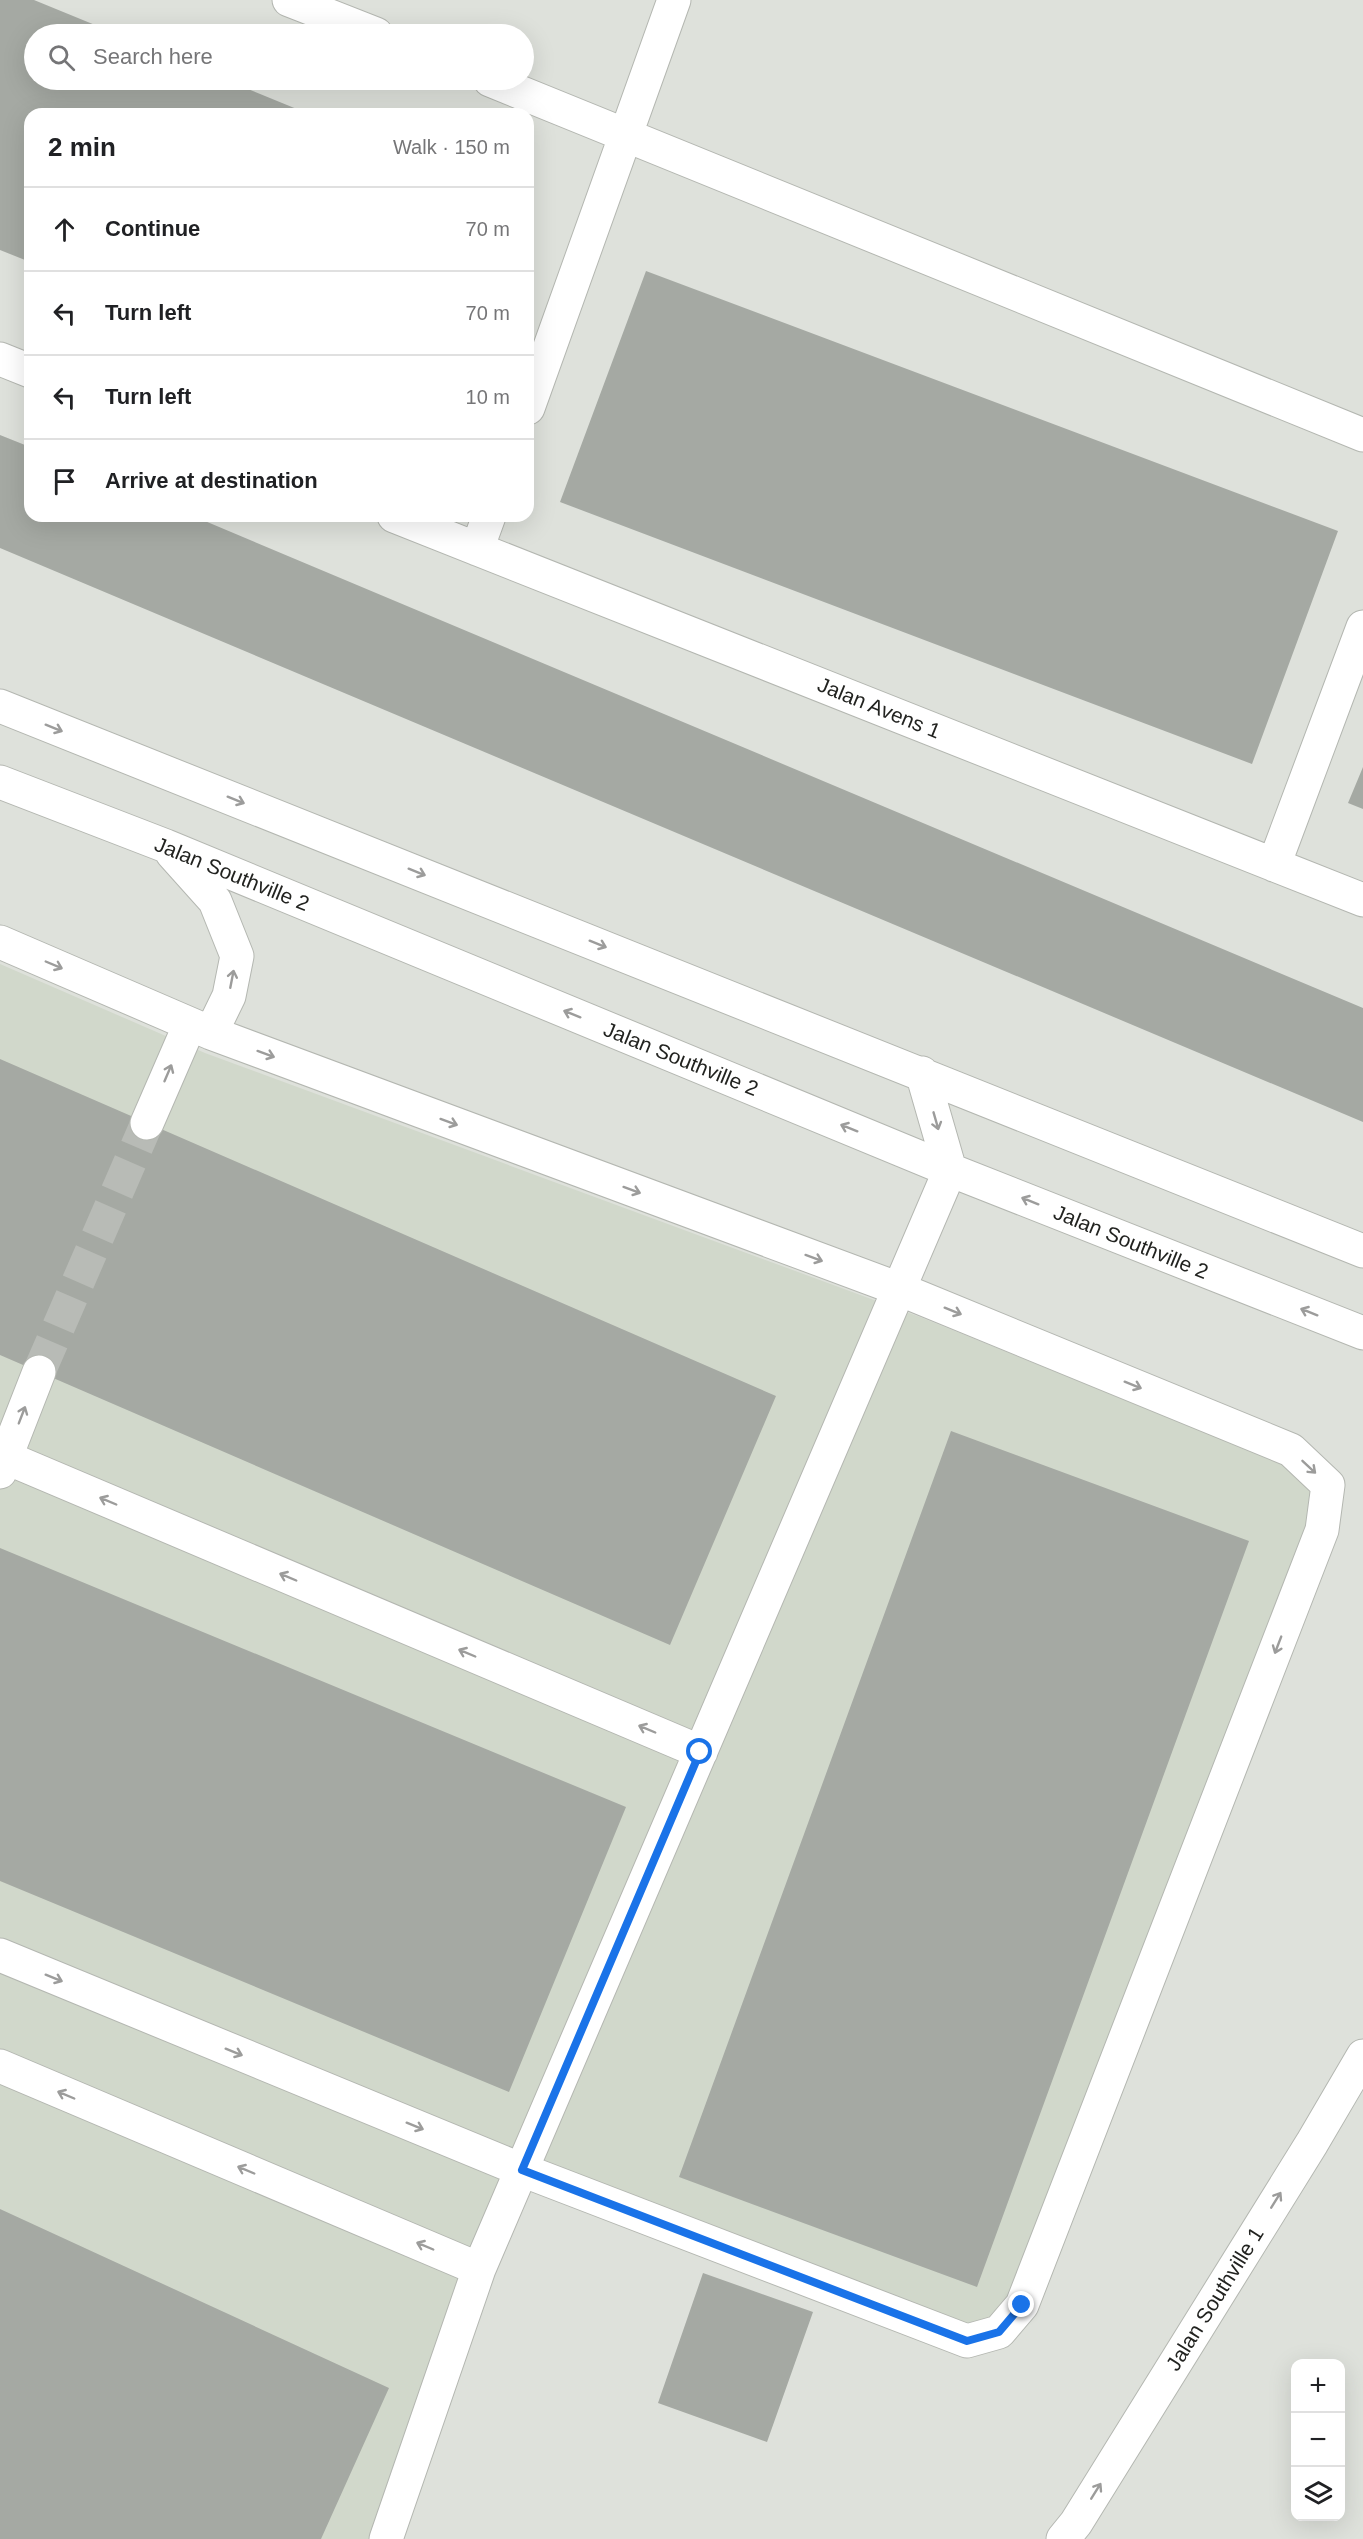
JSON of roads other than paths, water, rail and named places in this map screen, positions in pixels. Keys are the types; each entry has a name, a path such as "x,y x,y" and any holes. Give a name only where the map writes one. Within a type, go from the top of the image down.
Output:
{"street":[{"path":"289,0 350,24"},
{"path":"534,391 674,0"},
{"path":"516,90 1363,435"},
{"path":"0,359 24,369"},
{"name":"Jalan Avens 1","path":"409,522 1363,900"},
{"path":"477,549 487,522"},
{"path":"1274,865 1363,627"},
{"path":"0,706 1363,1251"},
{"name":"Jalan Southville 2","path":"0,782 166,846 950,1170 1363,1333"},
{"path":"147,1123 201,1029 228,996 237,956 215,901 166,846"},
{"path":"0,942 201,1029 899,1289 1291,1450 1328,1485 1322,1530 1022,2305 999,2332 967,2341 522,2170 0,1955"},
{"path":"386,2539 479,2269 950,1170 922,1073"},
{"path":"39,1372 2,1462 700,1752"},
{"name":"Jalan Southville 1","path":"1063,2539 1076,2523 1312,2143 1363,2056"},
{"path":"0,2067 479,2269"}],"tunnel":[{"path":"39,1372 147,1123"}]}
